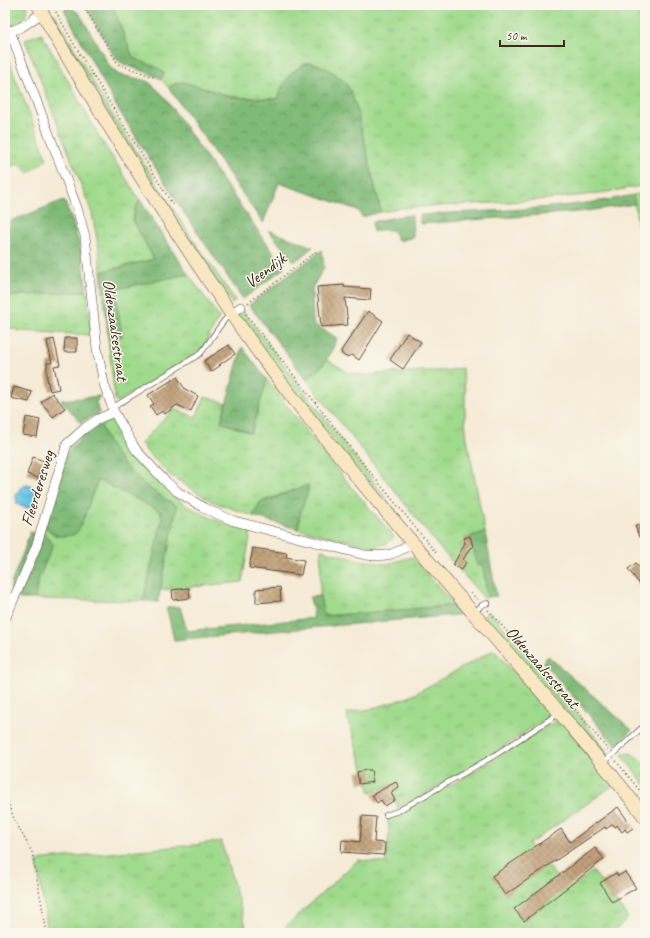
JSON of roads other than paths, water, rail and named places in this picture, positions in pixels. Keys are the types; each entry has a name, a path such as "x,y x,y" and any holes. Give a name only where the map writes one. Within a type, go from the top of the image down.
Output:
{"main road":[{"name":"Oldenzaalsestraat","path":"46,7 104,120 236,310 296,402 381,506 413,542 478,609 560,713 607,759 645,817"}],"street":[{"path":"8,31 20,28 46,7"},
{"name":"Oldenzaalsestraat","path":"8,31 77,208 85,236 97,348 104,384 113,410 136,450 164,480 193,501 227,518 262,529 365,555 390,555 413,542"},
{"name":"Fleerderesweg","path":"6,617 36,547 67,444 98,418 113,410"}],"lane":[{"path":"113,410 200,354 209,344 221,323 236,310"},
{"path":"478,609 488,603"},
{"path":"386,815 398,811 492,757 560,713"},
{"path":"607,759 645,725"}],"water":[{"path":"26,485 33,486 38,495 35,505 30,507 24,507 17,504 16,496 20,488"}]}
